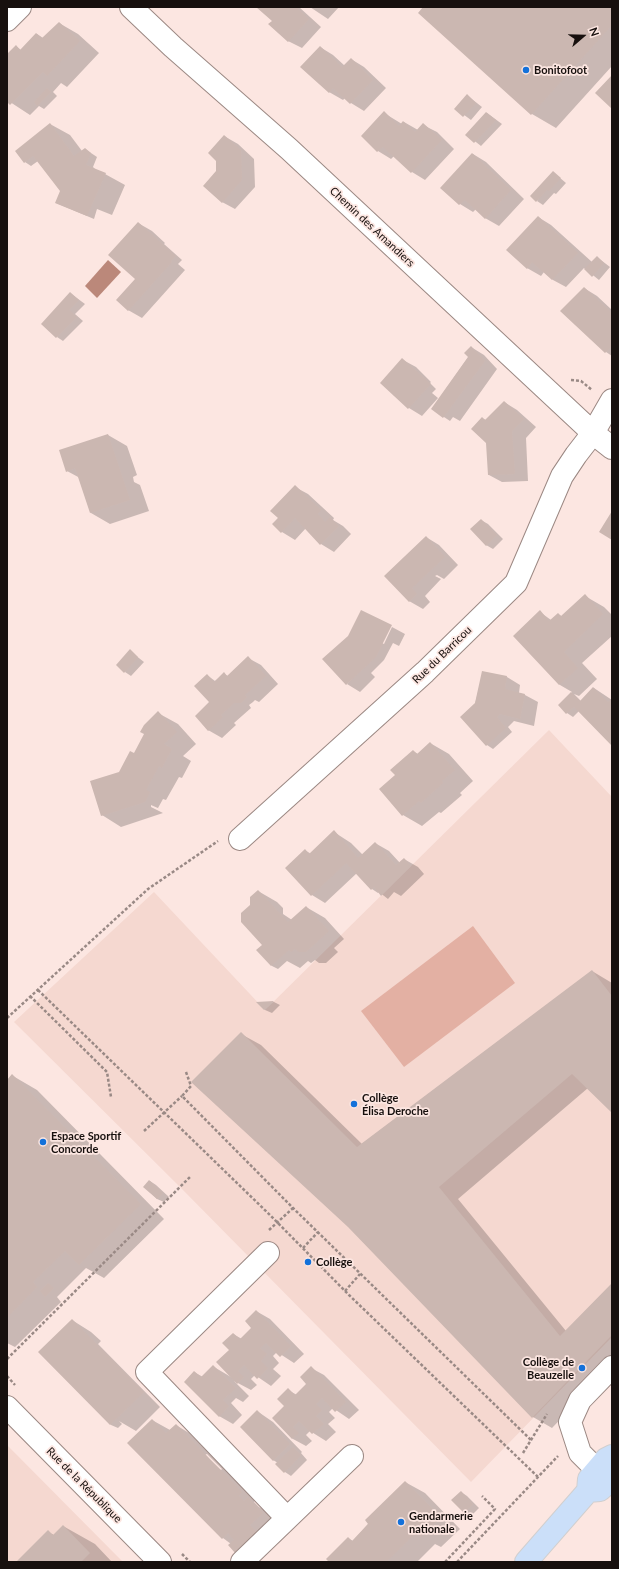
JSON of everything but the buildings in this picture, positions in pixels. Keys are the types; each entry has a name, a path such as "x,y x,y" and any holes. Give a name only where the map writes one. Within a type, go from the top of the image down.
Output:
{"main road":[{"path":"526,1562 588,1492 589,1479 607,1468"}],"street":[{"path":"7,20 20,7"},
{"name":"Chemin des Amandiers","path":"131,7 173,47 294,155 593,433 612,448"},
{"name":"Rue du Barricou","path":"240,840 425,672 516,583 562,476 593,433 612,400"},
{"path":"267,1243 240,1282 147,1372 287,1518"},
{"path":"607,1468 580,1453 570,1422 580,1400 612,1367"},
{"name":"Rue de la République","path":"7,1407 160,1562"},
{"path":"242,1562 352,1456"}],"path":[{"path":"7,1018 148,889 219,840 240,840"},
{"path":"38,990 271,1216 349,1295 538,1477"},
{"path":"30,996 107,1072 111,1097"},
{"path":"144,1132 191,1086 186,1072"},
{"path":"182,1096 293,1208 530,1440 523,1453"},
{"path":"7,1359 190,1177"},
{"path":"267,1243 277,1222 293,1208"},
{"path":"303,1248 318,1232"},
{"path":"345,1291 360,1274"},
{"path":"458,1562 562,1452"},
{"path":"446,1562 495,1509 482,1496"}],"shaded area":[{"path":"108,260 121,272 97,298 85,286"},
{"name":"Collège Élisa Deroche","path":"549,730 612,797 612,1337 471,1482 180,1187 14,1022 154,892 265,1010"},
{"path":"473,926 515,983 404,1067 361,1011"},
{"path":"7,1445 123,1562 7,1562"}],"place":[{"name":"Bonitofoot","path":"526,70"},
{"name":"Collège Élisa Deroche","path":"354,1104"},
{"name":"Espace Sportif Concorde","path":"43,1142"},
{"name":"Collège","path":"308,1262"},
{"name":"Collège de Beauzelle","path":"582,1368"},
{"name":"Gendarmerie nationale","path":"401,1522"}]}
